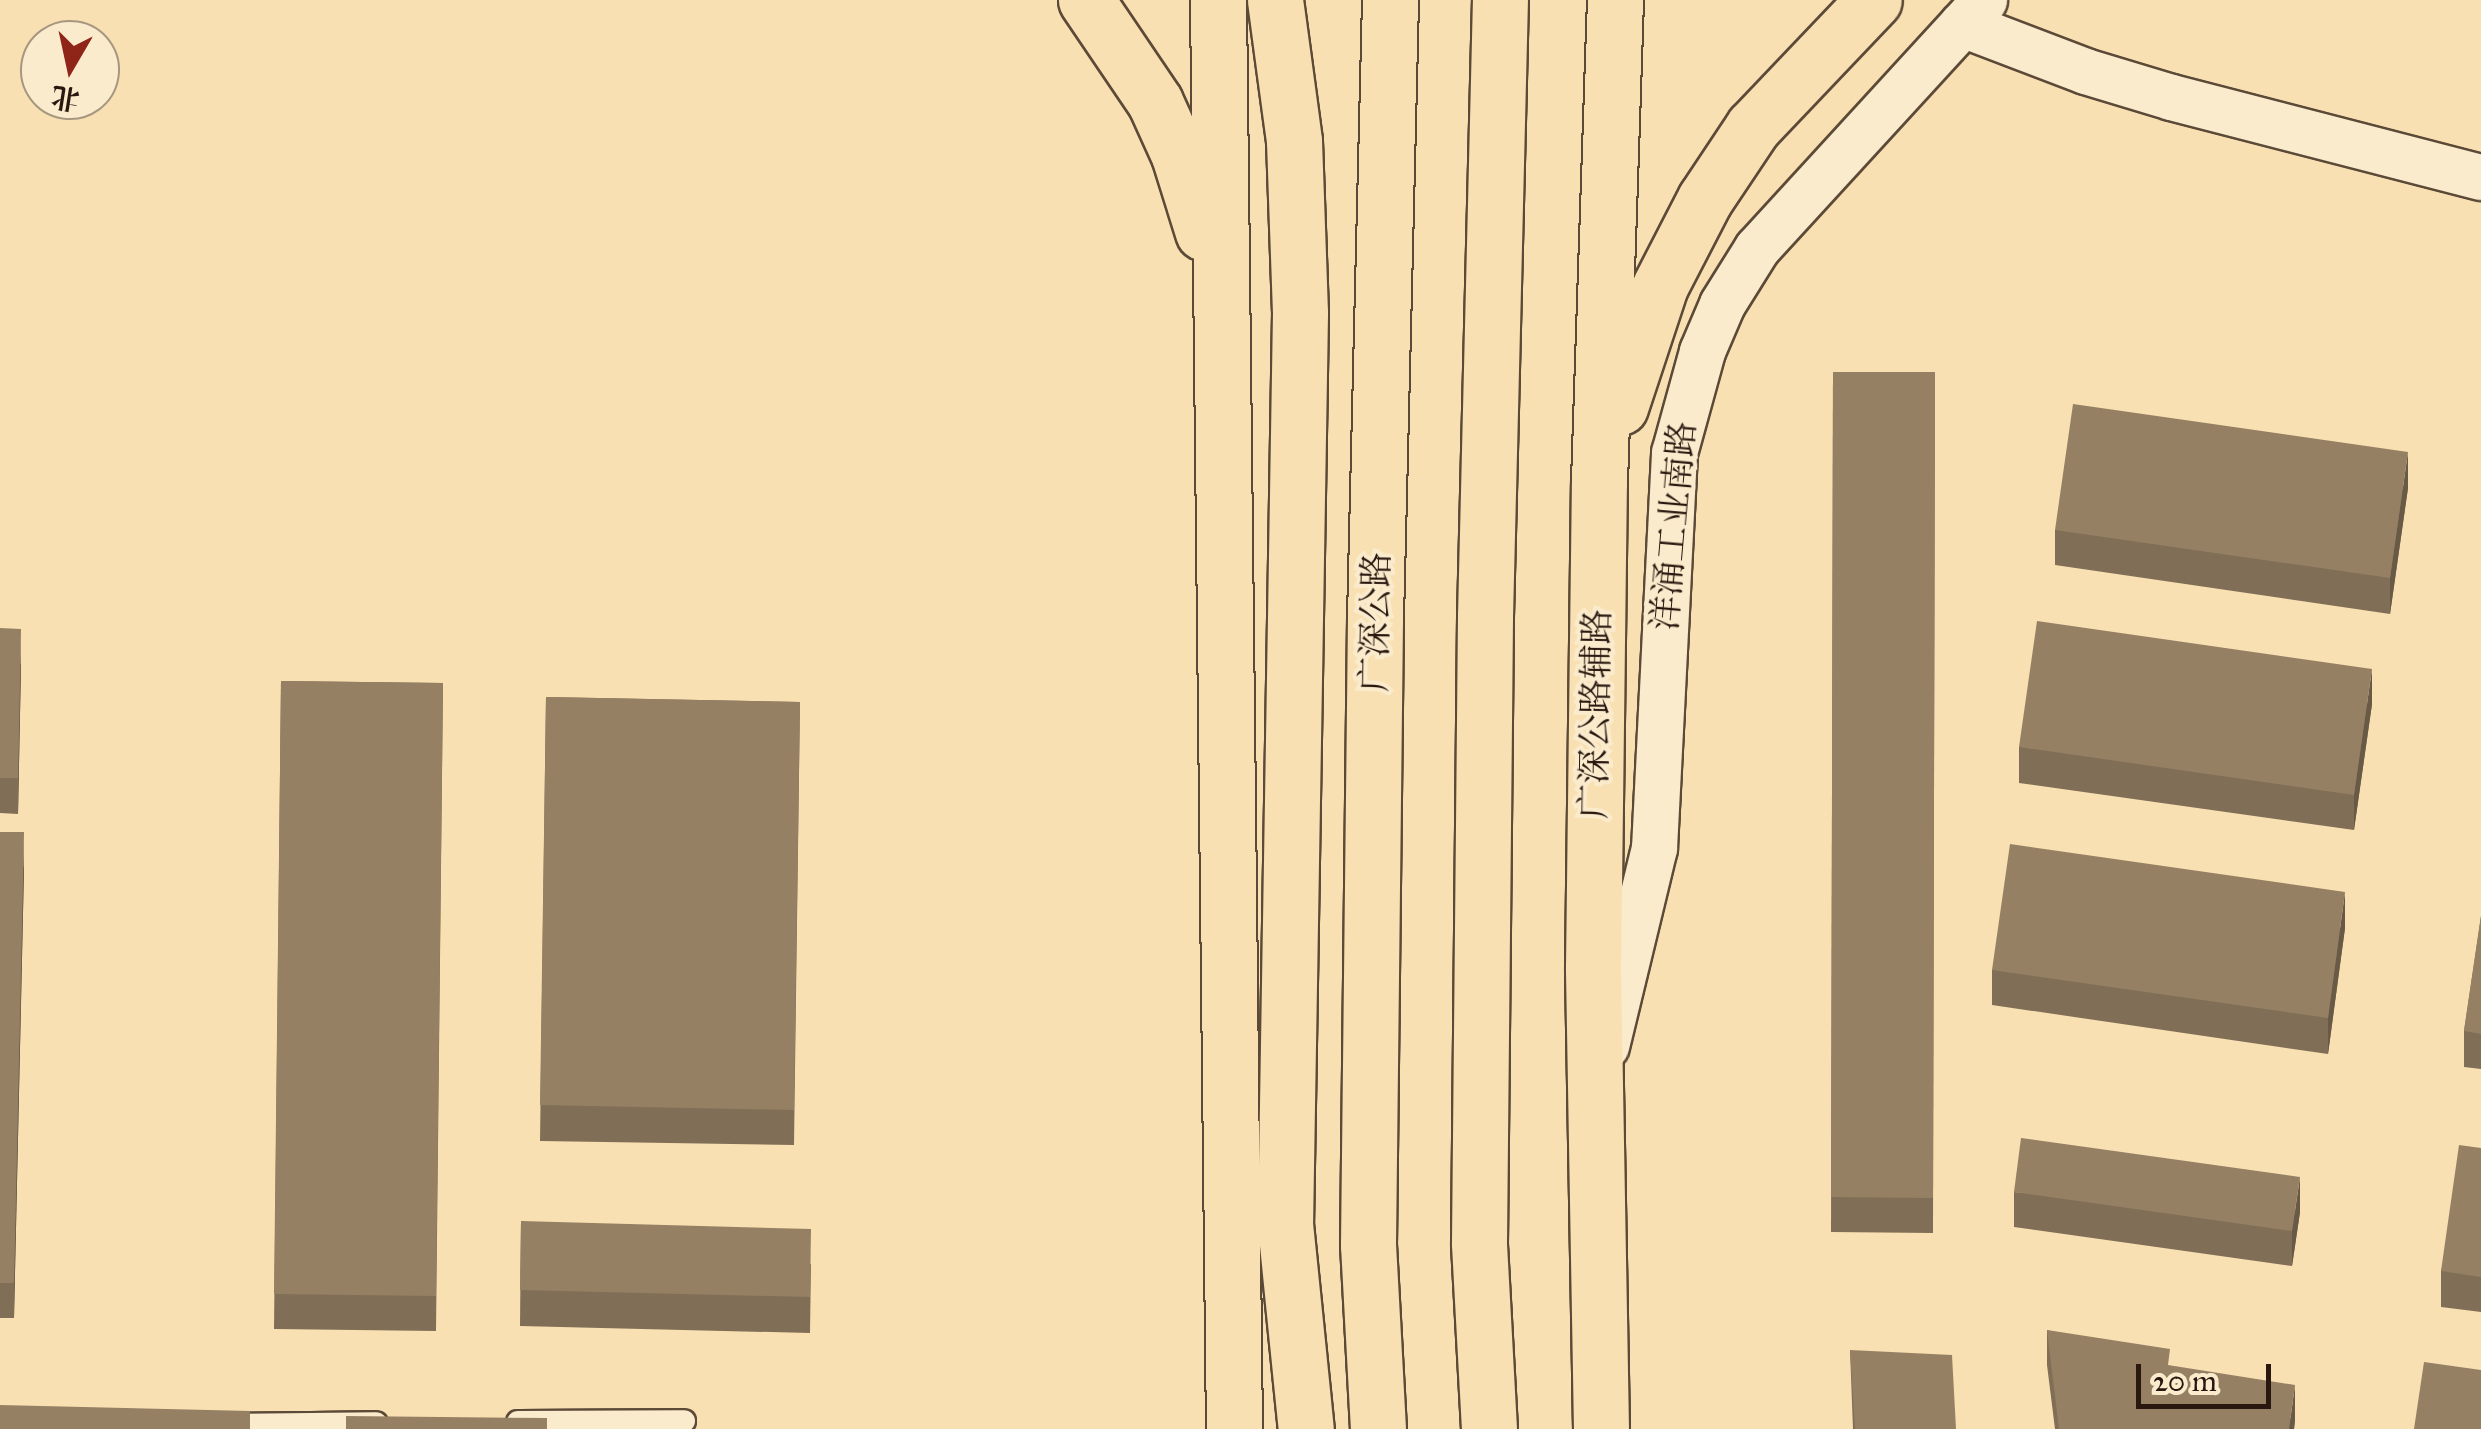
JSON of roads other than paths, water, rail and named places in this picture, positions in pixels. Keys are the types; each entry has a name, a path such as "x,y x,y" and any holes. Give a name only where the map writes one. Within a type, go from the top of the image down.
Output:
{"main road":[{"path":"1086,0 1155,102 1179,155 1199,214 1221,343"},
{"path":"1218,0 1234,1429"},
{"path":"1275,0 1294,141 1300,313 1285,1224 1306,1429"},
{"name":"广深公路","path":"1378,1429 1368,1244 1375,618 1390,0"},
{"path":"1489,1429 1479,1242 1484,616 1500,0"},
{"name":"广深公路辅路","path":"1601,1429 1594,1090 1598,482 1615,0"},
{"path":"1598,482 1632,362 1660,286 1705,199 1752,127 1874,0"}],"street":[{"path":"1973,12 2085,72 2481,177"},
{"name":"洋涌工业南路","path":"1594,1090 1654,848 1672,483 1679,427 1693,376 1722,304 1757,248 1973,12"}],"lane":[{"path":"491,1422 684,1421"},
{"path":"199,1425 299,1427 395,1423"}]}
